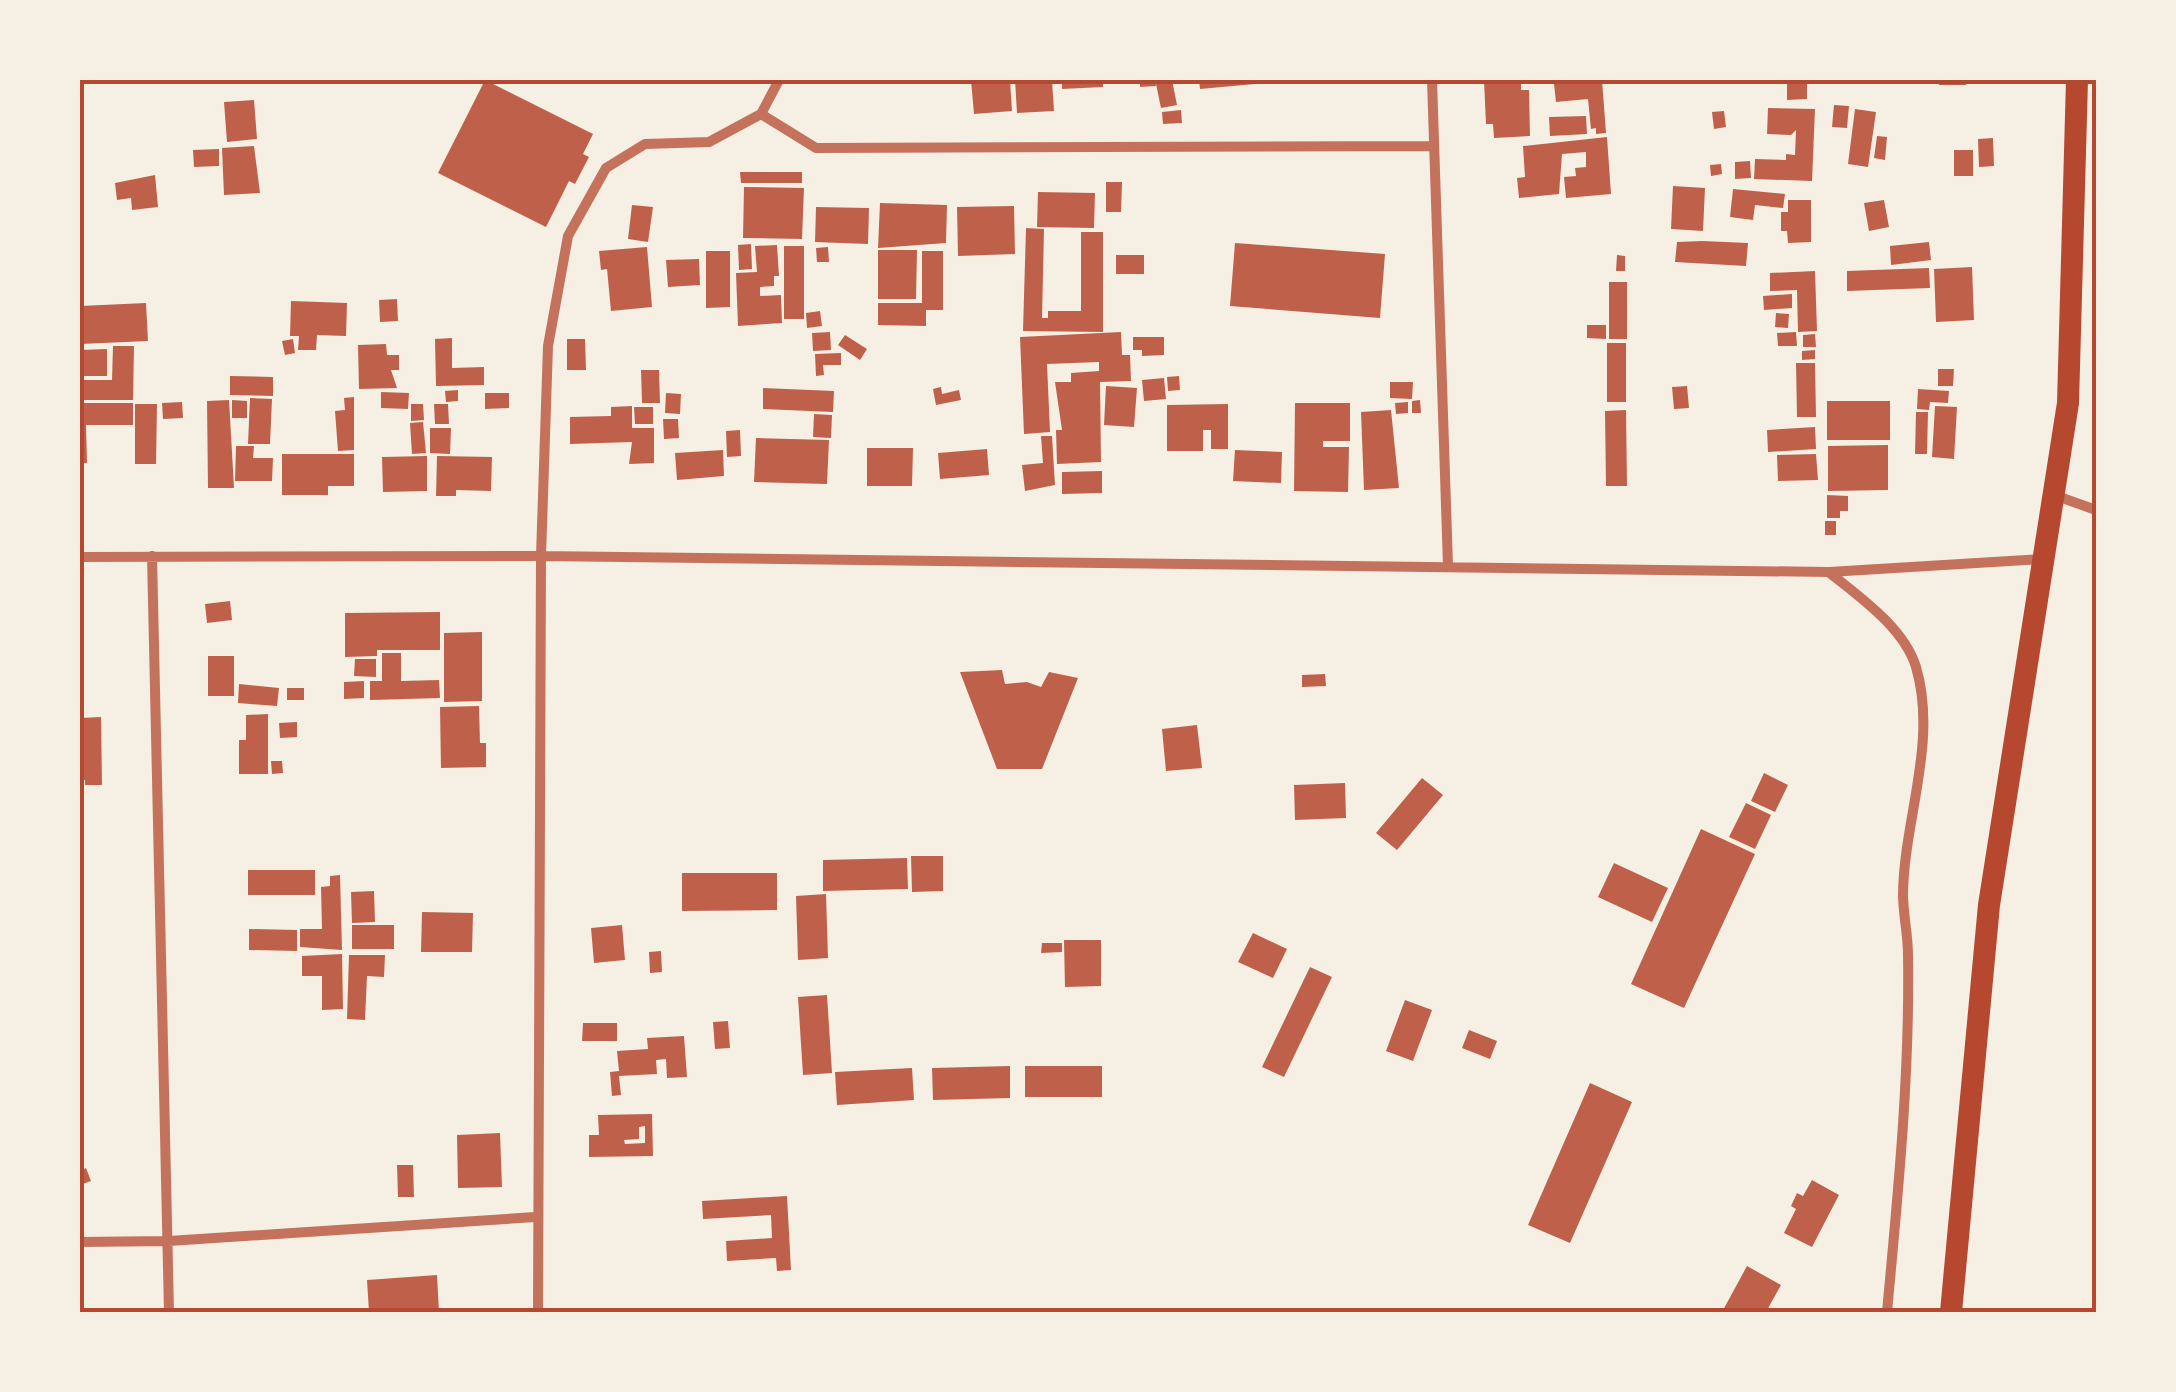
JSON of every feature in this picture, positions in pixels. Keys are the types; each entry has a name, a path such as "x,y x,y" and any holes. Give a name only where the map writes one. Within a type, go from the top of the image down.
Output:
{"highway":[{"path":"1951,1312 1988,905 2068,402 2077,80"}],"street":[{"path":"538,1312 535,1217 541,556 548,346 568,236 606,168 645,144 709,142 761,114 780,80"},
{"path":"1432,80 1448,566"},
{"path":"761,114 816,148 1434,146"},
{"path":"2054,495 2096,510"},
{"path":"80,556 541,556 1829,572 2043,559"},
{"path":"152,556 169,1312"},
{"path":"1829,572 1873,608 1899,638 1915,662 1924,700 1903,893 1908,954 1904,1128 1887,1312"},
{"path":"80,1242 169,1241 535,1217"}],"building":[{"path":"485,80 593,134 583,154 589,157 575,184 569,181 546,227 438,173"},
{"path":"971,80 1010,80 1012,111 974,114"},
{"path":"1015,80 1052,80 1054,111 1017,113"},
{"path":"1062,80 1103,80 1103,87 1062,89"},
{"path":"1140,80 1155,80 1156,86 1140,87"},
{"path":"1172,80 1177,105 1161,108 1156,84"},
{"path":"1199,80 1266,80 1266,83 1200,89"},
{"path":"1484,80 1521,80 1521,90 1529,90 1530,136 1494,138 1493,124 1486,124"},
{"path":"1602,80 1606,133 1596,134 1596,128 1591,129 1588,99 1556,102 1554,84"},
{"path":"1787,80 1807,80 1807,99 1787,100"},
{"path":"1939,80 1966,80 1966,85 1939,85"},
{"path":"254,100 257,139 227,142 224,102"},
{"path":"1834,105 1849,106 1847,128 1832,127"},
{"path":"1768,108 1815,109 1812,181 1754,179 1755,159 1786,160 1786,154 1795,155 1796,130 1791,135 1767,134"},
{"path":"1855,109 1876,112 1868,167 1848,164"},
{"path":"1181,110 1182,123 1163,124 1162,112"},
{"path":"1724,111 1726,127 1714,129 1712,112"},
{"path":"1586,116 1587,134 1550,136 1549,117"},
{"path":"1877,136 1887,137 1885,160 1874,158"},
{"path":"1607,137 1611,194 1566,198 1564,177 1576,176 1575,168 1586,167 1586,152 1562,154 1559,194 1519,198 1517,178 1525,177 1523,146"},
{"path":"1993,138 1994,166 1979,167 1978,139"},
{"path":"254,146 260,193 224,195 222,148"},
{"path":"219,149 219,166 194,167 193,150"},
{"path":"1954,150 1973,150 1973,176 1954,176"},
{"path":"1750,161 1751,178 1735,179 1735,162"},
{"path":"1721,164 1722,174 1711,176 1710,165"},
{"path":"740,172 802,172 802,183 741,183"},
{"path":"155,175 158,207 132,210 131,198 117,200 115,183"},
{"path":"1106,182 1122,182 1121,212 1106,212"},
{"path":"1673,186 1705,188 1703,231 1671,229"},
{"path":"744,187 804,188 802,239 743,238"},
{"path":"1733,189 1785,194 1783,208 1755,205 1753,220 1730,217"},
{"path":"1038,192 1095,193 1094,228 1037,227"},
{"path":"1788,200 1811,200 1811,242 1788,243 1787,231 1781,231 1781,212 1788,212"},
{"path":"1884,200 1889,227 1869,231 1864,203"},
{"path":"880,203 947,205 946,243 878,248"},
{"path":"632,205 653,207 648,242 628,239"},
{"path":"1014,206 1015,254 958,256 957,207"},
{"path":"816,207 869,208 868,244 815,242"},
{"path":"1026,228 1044,229 1042,318 1048,318 1048,311 1081,311 1081,232 1103,232 1103,332 1023,331"},
{"path":"1677,242 1748,243 1746,266 1675,262"},
{"path":"1929,242 1931,260 1891,265 1890,246"},
{"path":"1235,243 1385,254 1380,318 1230,306"},
{"path":"751,244 752,269 739,270 738,245"},
{"path":"777,245 779,276 774,276 774,286 760,287 760,296 781,295 782,323 738,326 736,273 757,272 755,246"},
{"path":"784,246 804,246 804,319 784,319"},
{"path":"647,247 652,307 611,311 607,269 601,270 599,251"},
{"path":"828,247 829,262 817,262 816,248"},
{"path":"878,250 917,250 916,299 878,299"},
{"path":"706,251 730,251 730,307 706,308"},
{"path":"922,251 943,251 943,310 926,310 926,326 878,325 878,303 922,303"},
{"path":"1116,255 1144,255 1144,274 1116,274"},
{"path":"1617,255 1625,256 1625,271 1616,271"},
{"path":"699,259 700,285 668,287 666,260"},
{"path":"1972,267 1974,320 1936,322 1934,269"},
{"path":"1929,268 1930,288 1847,291 1847,271"},
{"path":"1815,271 1817,331 1798,332 1797,290 1770,291 1770,273"},
{"path":"1609,282 1627,282 1627,339 1609,339"},
{"path":"1792,294 1792,308 1764,310 1763,296"},
{"path":"397,299 398,321 380,322 379,300"},
{"path":"291,301 347,303 346,336 317,335 316,350 298,350 299,336 290,336"},
{"path":"146,303 148,341 80,344 80,306"},
{"path":"820,311 822,326 807,328 806,313"},
{"path":"1776,313 1789,314 1788,328 1775,327"},
{"path":"1587,325 1606,325 1606,339 1587,338"},
{"path":"830,332 831,350 813,351 812,333"},
{"path":"1121,332 1122,355 1130,355 1131,381 1100,382 1101,462 1057,464 1056,430 1062,430 1055,382 1071,382 1071,373 1099,371 1099,362 1047,364 1050,432 1024,434 1020,337"},
{"path":"1796,332 1797,346 1778,346 1777,333"},
{"path":"1815,334 1816,347 1803,347 1803,335"},
{"path":"845,335 867,349 860,360 838,345"},
{"path":"1133,337 1164,337 1164,355 1142,356 1142,350 1133,350"},
{"path":"452,338 452,368 484,367 484,385 436,386 435,339"},
{"path":"293,339 295,353 285,355 282,341"},
{"path":"567,339 585,339 586,370 567,370"},
{"path":"1607,343 1626,343 1626,402 1607,402"},
{"path":"386,344 387,355 399,355 399,370 391,370 397,388 359,389 358,345"},
{"path":"113,346 134,346 133,400 80,400 80,380 112,380"},
{"path":"107,349 107,376 80,376 80,350"},
{"path":"1815,350 1815,359 1802,360 1802,351"},
{"path":"841,353 841,365 823,365 824,375 816,376 815,354"},
{"path":"1796,363 1815,363 1816,417 1797,417"},
{"path":"1938,369 1954,369 1953,386 1938,386"},
{"path":"641,370 659,370 660,403 642,403"},
{"path":"230,376 273,377 273,396 230,395"},
{"path":"1179,376 1180,390 1168,391 1167,377"},
{"path":"1164,378 1166,399 1144,401 1142,380"},
{"path":"1390,382 1413,382 1412,399 1390,398"},
{"path":"1106,386 1137,388 1134,427 1104,425"},
{"path":"1687,386 1689,408 1674,409 1672,387"},
{"path":"941,387 942,394 959,390 961,400 936,405 933,389"},
{"path":"763,388 834,391 833,412 763,409"},
{"path":"1918,389 1949,391 1948,403 1930,402 1929,410 1917,409"},
{"path":"458,390 458,401 446,402 445,391"},
{"path":"381,392 409,393 408,409 381,408"},
{"path":"485,393 509,393 509,408 485,409"},
{"path":"666,393 681,394 680,414 665,413"},
{"path":"354,397 354,450 338,451 335,411 345,410 344,398"},
{"path":"250,398 272,399 270,444 248,444"},
{"path":"229,400 234,488 208,488 207,401"},
{"path":"232,400 247,401 247,418 232,418"},
{"path":"1420,400 1421,413 1412,413 1412,401"},
{"path":"1827,401 1890,401 1890,440 1827,440"},
{"path":"182,402 183,418 163,419 162,403"},
{"path":"1408,402 1408,413 1396,414 1395,403"},
{"path":"80,403 133,403 133,425 86,425 87,463 80,463"},
{"path":"1295,403 1350,403 1350,441 1323,441 1323,447 1349,447 1348,492 1294,491"},
{"path":"135,404 157,404 156,464 135,464"},
{"path":"411,404 423,404 424,420 411,421"},
{"path":"434,404 448,404 449,424 435,424"},
{"path":"1228,404 1228,449 1211,449 1211,430 1203,430 1203,451 1167,451 1167,405"},
{"path":"632,406 632,428 654,428 654,463 629,464 632,442 570,444 570,417 611,416 611,407"},
{"path":"1935,406 1957,407 1954,459 1932,457"},
{"path":"634,407 653,407 653,424 635,424"},
{"path":"1391,410 1399,488 1364,490 1361,412"},
{"path":"1626,410 1627,486 1606,486 1605,411"},
{"path":"1916,412 1928,412 1927,454 1915,454"},
{"path":"814,414 832,415 831,438 813,437"},
{"path":"663,419 678,419 679,438 664,439"},
{"path":"423,422 426,453 412,454 410,423"},
{"path":"1815,427 1816,449 1768,452 1767,430"},
{"path":"430,428 451,428 450,454 430,453"},
{"path":"740,430 741,456 727,457 726,431"},
{"path":"1041,436 1052,436 1055,485 1025,491 1022,465 1043,463"},
{"path":"756,438 829,440 827,484 754,482"},
{"path":"1888,445 1888,490 1828,491 1828,446"},
{"path":"236,446 254,446 253,458 273,458 272,481 235,481"},
{"path":"867,448 913,448 912,486 867,486"},
{"path":"987,449 989,475 940,479 938,453"},
{"path":"723,450 724,476 677,480 675,453"},
{"path":"1235,450 1282,452 1281,483 1233,481"},
{"path":"282,454 354,454 354,486 328,486 328,495 282,495"},
{"path":"1816,454 1818,480 1778,481 1777,455"},
{"path":"427,456 427,491 383,492 382,457"},
{"path":"437,456 492,457 491,491 456,490 456,496 436,496"},
{"path":"1102,471 1102,493 1062,494 1062,472"},
{"path":"1827,495 1848,496 1848,511 1840,511 1840,518 1827,518"},
{"path":"1825,521 1836,521 1836,535 1825,535"},
{"path":"230,601 232,620 207,623 205,604"},
{"path":"440,612 440,650 377,650 377,656 345,657 345,613"},
{"path":"482,632 482,701 444,702 444,633"},
{"path":"382,653 401,653 401,681 439,680 440,698 370,700 370,681 382,681"},
{"path":"208,656 234,656 234,696 208,696"},
{"path":"355,659 376,659 376,677 354,676"},
{"path":"1002,670 1005,684 1027,682 1041,687 1049,672 1078,678 1042,769 997,769 960,672"},
{"path":"1325,674 1326,686 1302,687 1302,675"},
{"path":"364,681 364,698 344,699 344,682"},
{"path":"239,684 279,688 277,706 238,703"},
{"path":"287,688 304,688 304,700 287,700"},
{"path":"479,706 480,743 486,743 486,767 441,768 440,707"},
{"path":"268,714 268,774 239,774 239,740 246,740 246,715"},
{"path":"101,717 102,785 85,785 85,780 80,780 80,718"},
{"path":"297,722 297,737 280,738 279,723"},
{"path":"1197,725 1202,768 1166,771 1162,729"},
{"path":"271,761 282,761 283,773 272,774"},
{"path":"1764,773 1788,785 1775,812 1751,801"},
{"path":"1422,778 1443,795 1397,850 1376,833"},
{"path":"1345,783 1346,818 1295,820 1294,785"},
{"path":"1746,803 1771,815 1755,849 1729,837"},
{"path":"1701,829 1755,854 1684,1008 1631,984"},
{"path":"911,856 943,856 943,891 912,892"},
{"path":"907,858 908,889 823,891 823,860"},
{"path":"1614,863 1668,888 1652,922 1598,897"},
{"path":"248,870 315,870 315,895 248,895"},
{"path":"682,873 777,873 777,910 682,911"},
{"path":"340,875 342,950 300,947 300,929 322,929 321,887 330,886 330,876"},
{"path":"374,891 375,922 352,923 351,892"},
{"path":"826,894 828,958 798,960 796,896"},
{"path":"422,912 473,913 472,952 421,952"},
{"path":"352,925 394,925 394,949 352,949"},
{"path":"622,925 625,960 594,963 591,928"},
{"path":"249,929 297,930 297,951 249,950"},
{"path":"1253,933 1287,949 1273,978 1238,962"},
{"path":"1064,940 1101,940 1101,986 1065,987"},
{"path":"1042,943 1062,943 1062,952 1041,953"},
{"path":"661,951 662,972 650,973 649,952"},
{"path":"342,954 343,1009 322,1010 322,976 302,976 302,956"},
{"path":"349,955 385,955 384,977 367,976 365,1020 347,1019"},
{"path":"1310,967 1332,977 1284,1077 1262,1067"},
{"path":"827,995 832,1073 803,1075 798,997"},
{"path":"1405,1000 1432,1010 1413,1061 1386,1051"},
{"path":"728,1021 730,1048 715,1049 713,1022"},
{"path":"583,1023 617,1023 617,1041 582,1041"},
{"path":"1469,1030 1497,1041 1490,1059 1462,1048"},
{"path":"684,1036 687,1077 667,1078 666,1059 656,1060 657,1074 619,1076 621,1095 612,1096 610,1072 619,1071 617,1051 648,1049 647,1038"},
{"path":"1010,1066 1010,1098 933,1100 932,1068"},
{"path":"1025,1066 1102,1066 1102,1097 1025,1097"},
{"path":"912,1068 914,1100 837,1105 835,1072"},
{"path":"1590,1083 1632,1102 1570,1243 1528,1225"},
{"path":"652,1114 653,1156 589,1157 589,1135 599,1135 598,1115","holes":["645,1126 645,1143 625,1144 624,1140 639,1139 639,1127"]},
{"path":"500,1133 502,1187 458,1188 457,1135"},
{"path":"397,1165 413,1165 414,1197 398,1197"},
{"path":"86,1168 91,1181 80,1185 80,1171"},
{"path":"1812,1180 1839,1195 1812,1247 1784,1233 1796,1209 1791,1206 1797,1193 1803,1196"},
{"path":"787,1196 791,1270 777,1271 776,1258 727,1261 726,1241 772,1238 771,1215 703,1219 702,1201"},
{"path":"1747,1266 1781,1285 1766,1312 1722,1312"},
{"path":"437,1275 439,1312 369,1312 367,1280"}]}
